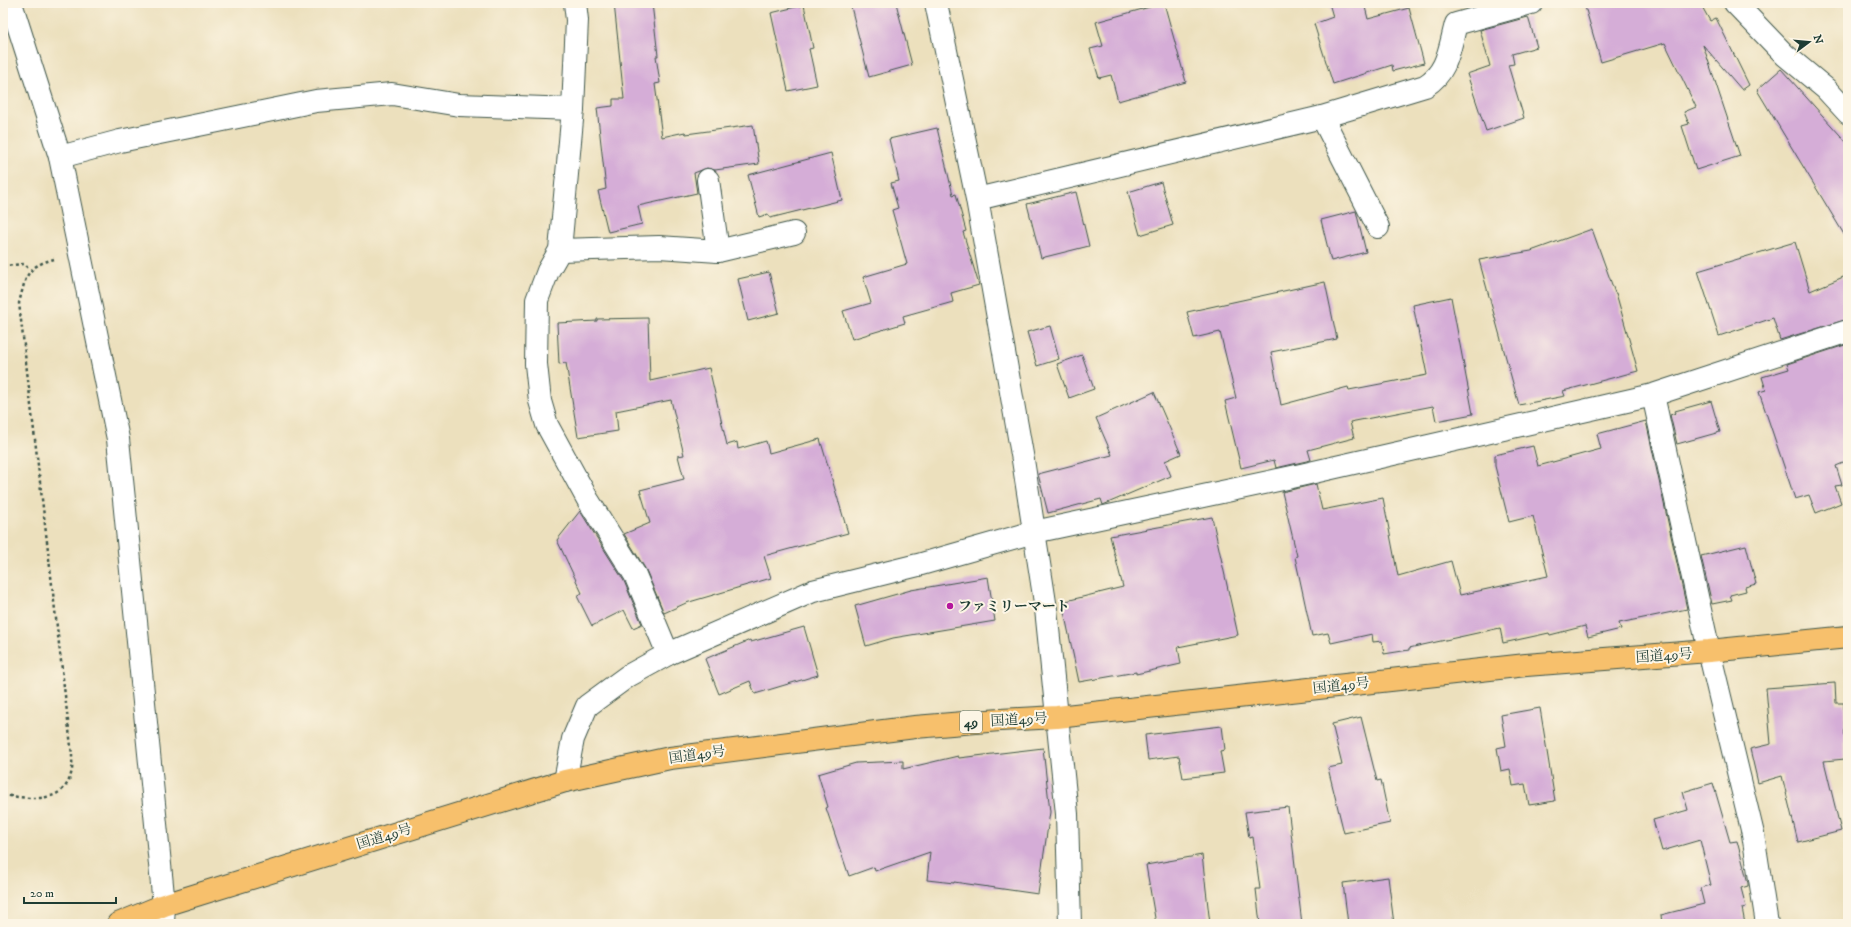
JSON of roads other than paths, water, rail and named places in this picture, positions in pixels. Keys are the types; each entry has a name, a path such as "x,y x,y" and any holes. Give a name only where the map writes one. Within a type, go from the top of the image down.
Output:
{"highway":[{"name":"国道49号","path":"118,924 164,914 565,781 686,756 915,727 1057,717 1526,665 1709,651 1848,638"}],"street":[{"path":"11,3 60,157 118,439 164,914"},
{"path":"575,3 577,20 573,109 560,250 548,270 537,300 536,364 540,401 547,425 558,446 588,500 635,575 668,654"},
{"path":"936,3 977,199 1046,609 1067,814 1070,924"},
{"path":"977,199 1322,117 1425,86 1435,79 1444,67 1456,24 1531,3"},
{"path":"1735,3 1785,55 1826,89 1848,113"},
{"path":"60,157 120,141 316,101 392,94 459,105 573,109"},
{"path":"1322,117 1378,227"},
{"path":"708,180 718,252"},
{"path":"560,250 659,247 718,252 794,233"},
{"path":"565,781 573,739 587,706 628,676 668,654 813,592 918,565 1034,532 1292,477 1653,395 1848,330"},
{"path":"1653,395 1709,651 1753,834 1767,924"}],"place":[{"name":"ファミリーマート","path":"950,606"}]}
